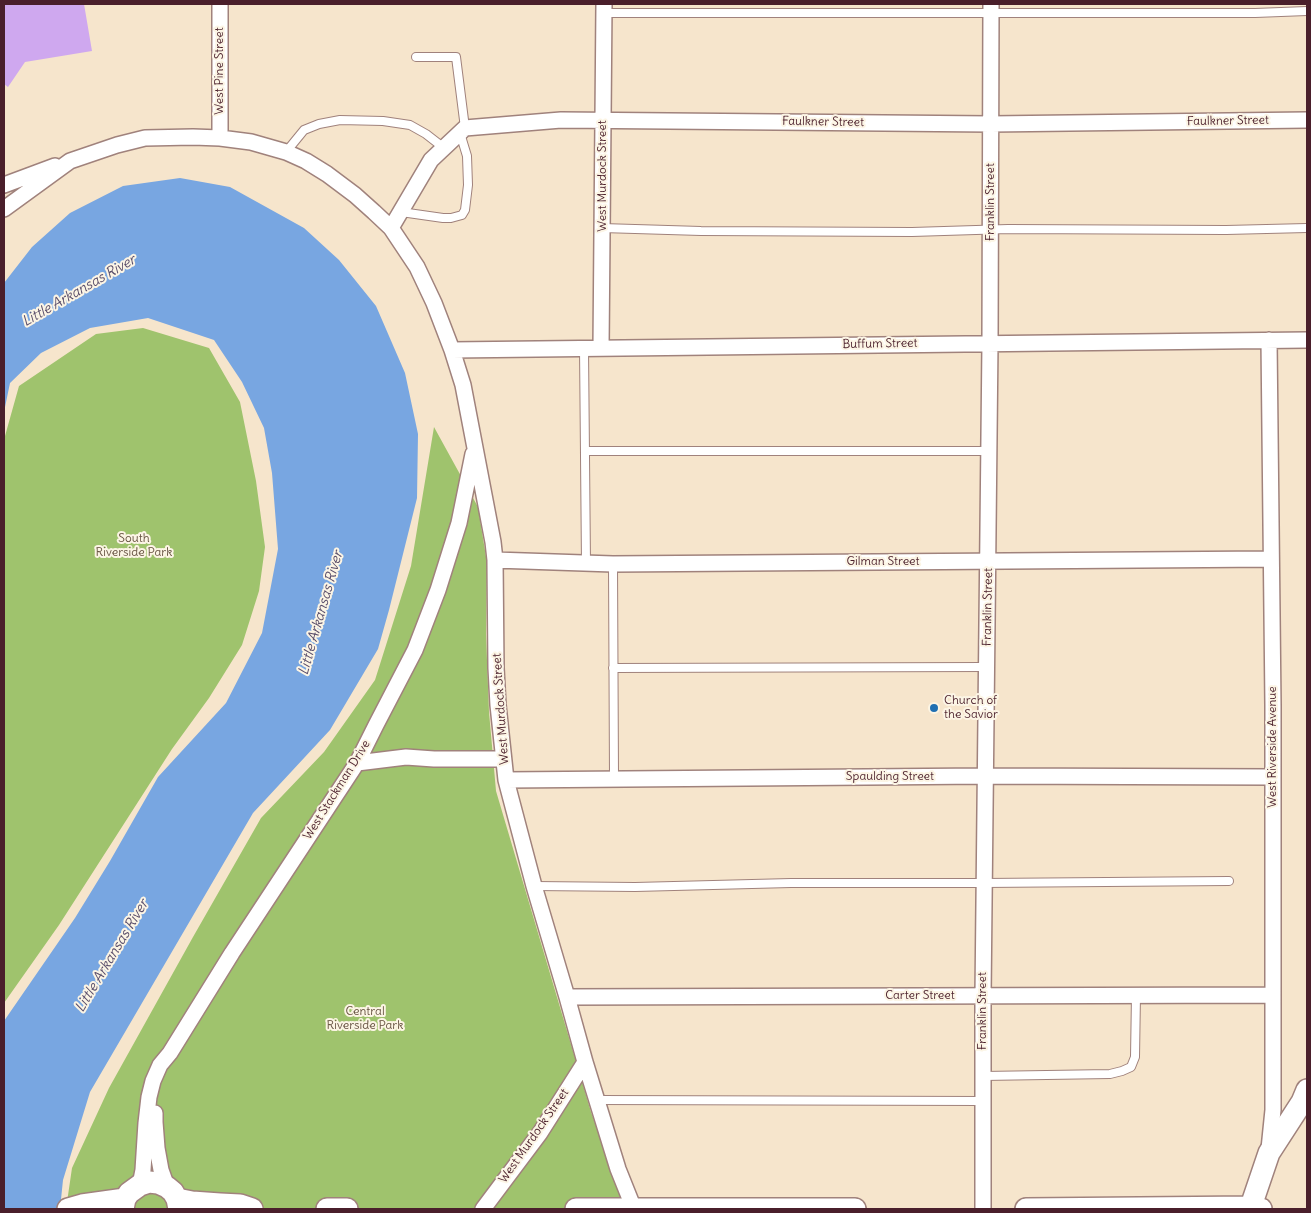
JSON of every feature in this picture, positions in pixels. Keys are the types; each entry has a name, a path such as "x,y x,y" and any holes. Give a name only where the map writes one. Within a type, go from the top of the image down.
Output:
{"street":[{"name":"West Pine Street","path":"220,4 220,138"},
{"name":"West Murdock Street","path":"601,348 604,8"},
{"name":"Franklin Street","path":"982,1209 991,230 991,9"},
{"name":"Faulkner Street","path":"463,131 561,120 991,124 1307,120"},
{"path":"391,228 431,160 463,131"},
{"name":"West Murdock Street","path":"4,184 116,145 145,138 193,136 251,142 286,152 306,161 327,174 365,203 391,228 417,267 434,303 463,385 488,510 495,560 496,668 506,780 534,886 585,1062 618,1168 634,1209"},
{"path":"4,210 70,161"},
{"name":"West Riverside Avenue","path":"1269,340 1273,777 1273,1110 1269,1153"},
{"name":"Buffum Street","path":"452,350 1307,340"},
{"name":"West Stackman Drive","path":"129,1198 142,1170 146,1123 153,1081 160,1065 170,1054 232,953 357,763 414,650 438,590 459,523 475,448"},
{"name":"Gilman Street","path":"495,560 613,564 1271,559"},
{"path":"357,763 406,757 503,759"},
{"name":"Spaulding Street","path":"506,780 986,776 1273,777"},
{"name":"Carter Street","path":"567,997 1273,995"},
{"name":"West Stackman Drive","path":"170,1054 168,1066 156,1101 155,1122 161,1170 174,1198"},
{"name":"West Murdock Street","path":"483,1209 540,1133 585,1062"},
{"path":"1026,1209 1254,1208 1269,1153 1302,1102 1307,1090"},
{"path":"68,1209 129,1198 149,1182 158,1183 174,1198 192,1202 240,1205 252,1209"},
{"path":"326,1209 347,1209"},
{"path":"576,1209 855,1209"}],"lane":[{"path":"604,8 1307,12"},
{"path":"401,212 443,218 462,215 465,210 468,185 467,156 456,57 416,57"},
{"path":"286,152 304,130 319,124 340,120 383,121 410,125 426,134 444,148"},
{"path":"602,228 701,231 902,232 1307,228"},
{"path":"584,348 586,564"},
{"path":"585,451 989,451"},
{"path":"613,564 614,778"},
{"path":"614,668 987,667"},
{"path":"534,886 634,887 791,883 1229,880"},
{"path":"983,1076 1110,1074 1131,1067 1136,1057 1136,995"},
{"path":"597,1100 983,1101"}],"green space":[{"name":"South Riverside Park","path":"143,328 209,348 240,402 256,481 265,547 259,591 242,645 209,698 172,749 59,925 4,1003 5,436 19,386 96,334"},
{"name":"Central Riverside Park","path":"434,427 478,507 487,563 486,634 489,712 496,791 591,1112 626,1209 66,1209 72,1168 109,1088 261,818 324,752 375,680 411,566"}],"water":[{"name":"Little Arkansas River","path":"180,178 230,187 304,228 339,260 376,306 405,373 418,434 417,498 378,649 330,730 253,813 90,1092 63,1180 60,1209 4,1209 4,1021 75,918 158,777 226,703 262,633 278,549 272,473 264,428 242,382 214,340 148,318 90,328 41,353 10,383 4,412 4,283 32,247 70,213 123,186"}],"building":[{"path":"4,4 84,4 92,51 25,62 8,87 4,84"}],"place":[{"name":"Church of the Savior","path":"934,708"}]}
